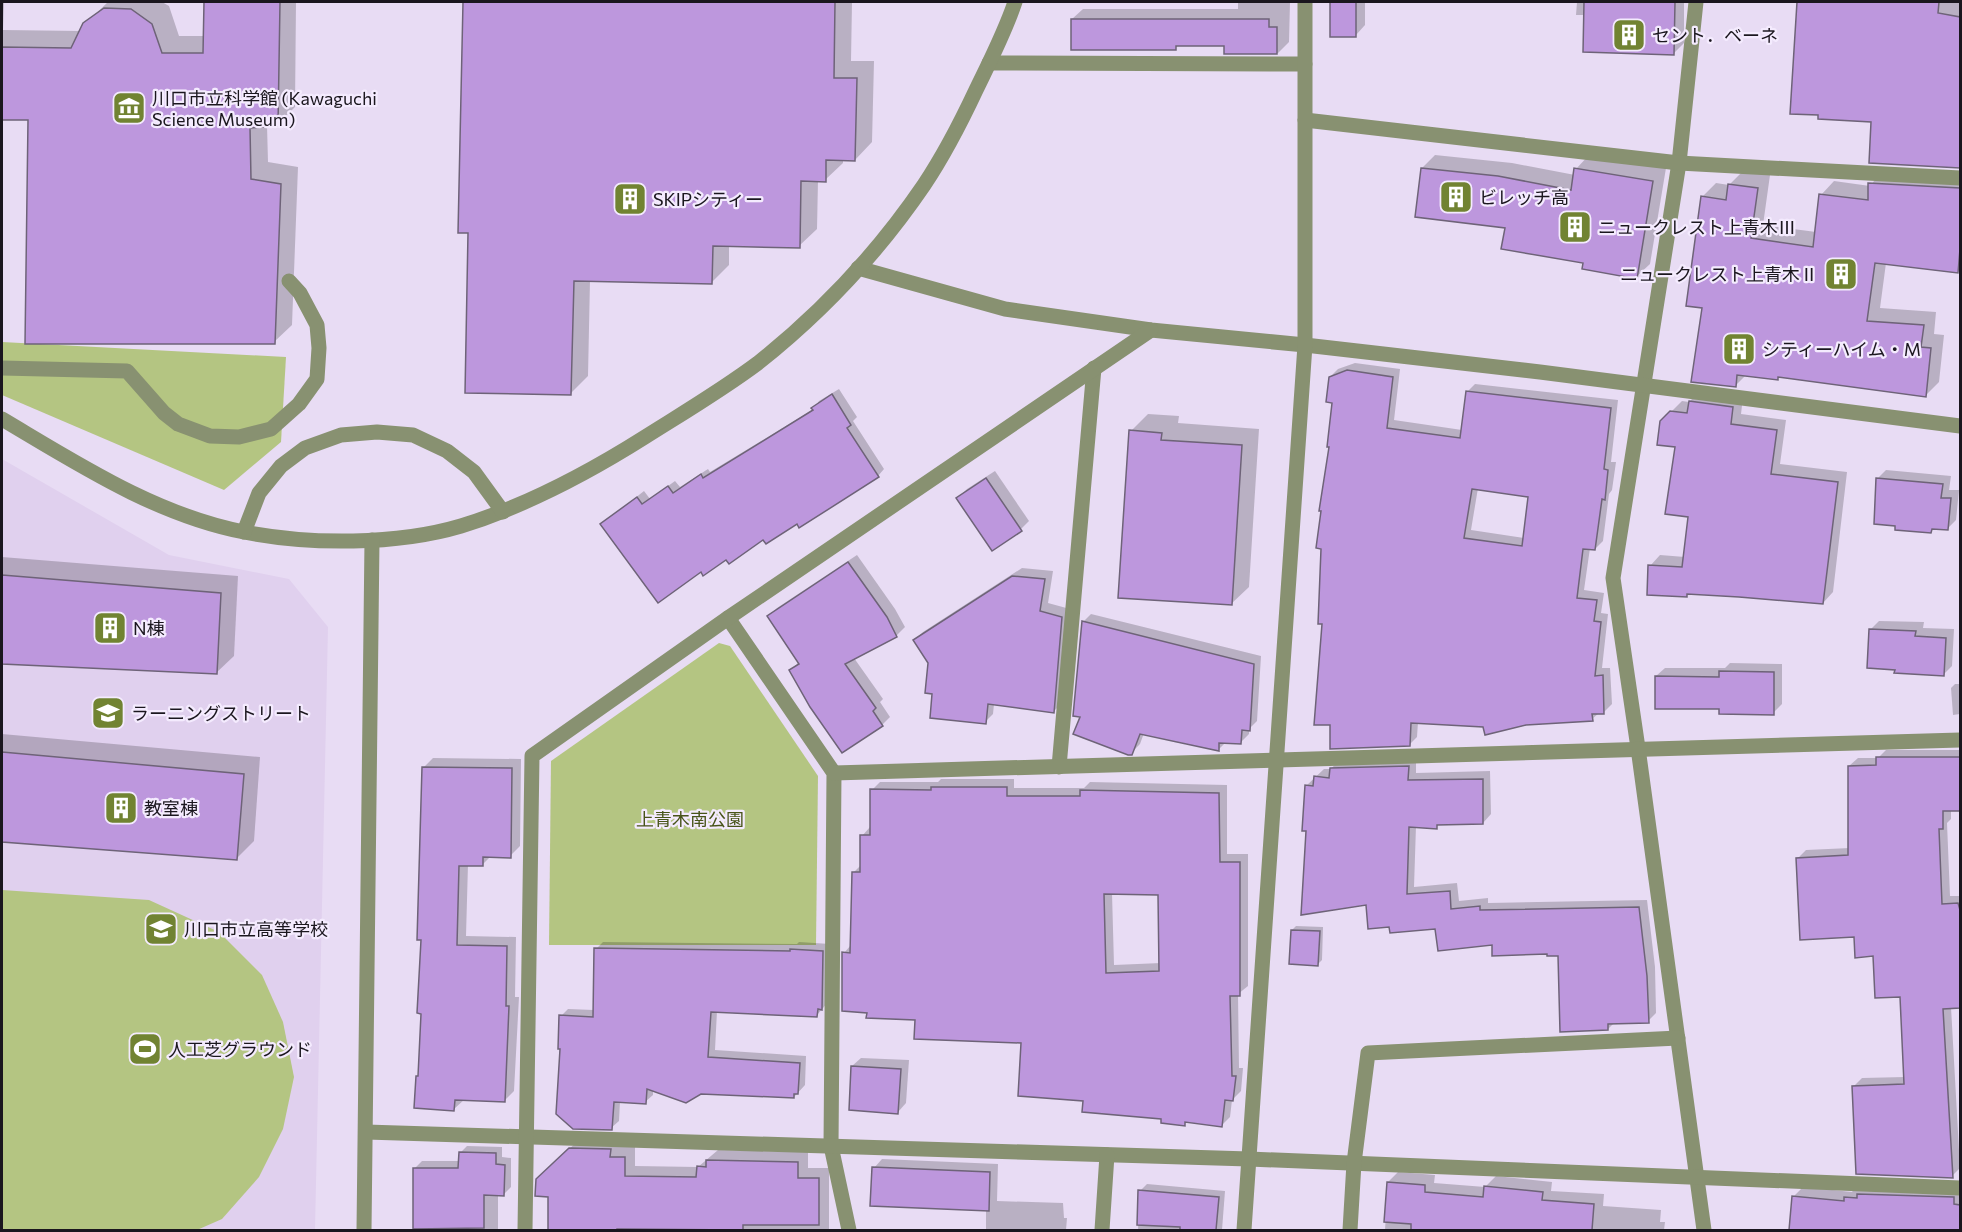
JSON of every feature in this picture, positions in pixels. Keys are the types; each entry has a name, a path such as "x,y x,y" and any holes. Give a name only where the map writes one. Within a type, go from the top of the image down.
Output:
{"street":[{"path":"2,419 100,477 144,499 195,518 244,532 308,539 372,540 412,536 459,527 503,512 562,485 699,404 758,362 805,321 858,268 925,184 958,127 1015,2"},
{"path":"1244,1230 1305,345 1305,2"},
{"path":"1696,2 1679,163 1613,578 1704,1230"},
{"path":"989,63 1305,64"},
{"path":"1305,120 1679,163 1960,178"},
{"path":"858,268 1005,309 1151,330 1305,345 1960,426"},
{"path":"2,369 127,371 164,413 178,424 210,436 239,437 271,429 299,404 317,379 319,348 317,325 300,292 289,281"},
{"path":"525,1230 532,756 728,618 1151,330"},
{"path":"1059,766 1094,368"},
{"path":"244,532 259,494 281,466 305,448 341,435 377,432 413,435 447,451 474,472 503,512"},
{"path":"364,1230 372,540"},
{"path":"728,618 834,773 831,1146 849,1230"},
{"path":"834,773 1960,740"},
{"path":"1350,1230 1354,1163 1368,1053 1677,1038"},
{"path":"366,1132 1249,1159 1960,1188"},
{"path":"1102,1230 1107,1155"}],"shaded area":[{"name":"川口市立高等学校","path":"2,459 169,555 289,579 328,627 315,1230 2,1230"}],"green space":[{"path":"2,342 286,357 281,442 224,490 2,395"},
{"name":"上青木南公園","path":"719,643 730,646 818,776 816,945 549,945 551,761"},
{"name":"人工芝グラウンド","path":"2,890 149,900 219,932 262,975 283,1022 294,1077 283,1129 259,1177 222,1219 197,1230 2,1230"}],"building":[{"path":"204,2 280,2 278,126 250,128 251,179 281,184 275,344 25,344 28,120 2,120 2,47 71,48 83,23 104,8 131,9 152,24 162,53 203,53"},
{"name":"SKIPシティー","path":"463,2 835,2 834,78 857,78 855,161 826,160 826,182 801,181 800,248 713,246 712,284 574,281 571,395 465,393 468,233 458,233"},
{"path":"1330,2 1356,2 1356,37 1330,37"},
{"name":"セント．ベーネ","path":"1584,2 1675,2 1674,55 1583,52"},
{"path":"1797,2 1939,2 1938,13 1960,17 1960,168 1869,163 1871,122 1818,119 1818,115 1790,114"},
{"path":"1071,19 1269,19 1269,27 1277,27 1277,54 1224,54 1224,46 1176,46 1176,50 1071,50"},
{"name":"ニュークレスト上青木Ⅲ","path":"1421,168 1498,176 1571,190 1574,168 1653,181 1637,279 1582,269 1583,263 1501,249 1505,228 1415,217"},
{"path":"1868,183 1960,188 1958,273 1875,263 1867,321 1924,325 1921,347 1931,348 1926,397 1778,377 1778,380 1737,375 1736,387 1691,382 1702,308 1686,306 1701,196 1726,200 1728,184 1758,188 1751,238 1813,247 1819,194 1868,200"},
{"path":"1347,370 1393,377 1387,428 1460,438 1466,391 1611,408 1604,469 1608,470 1605,500 1602,499 1595,550 1583,549 1577,598 1597,600 1594,621 1601,622 1595,676 1603,675 1604,714 1592,714 1593,721 1526,725 1485,735 1483,727 1411,723 1410,746 1330,749 1330,725 1314,725 1322,624 1318,624 1321,549 1316,548 1329,447 1327,447 1332,403 1326,402 1329,377","holes":["1472,489 1528,497 1522,546 1464,538"]},
{"path":"832,394 851,425 847,428 879,477 799,528 797,524 766,544 763,540 729,564 726,560 703,576 701,572 658,603 600,524 637,497 642,504 668,486 673,493 701,474 703,478 813,410 811,408"},
{"path":"1689,401 1733,407 1731,424 1777,430 1771,474 1838,482 1823,604 1687,594 1687,597 1647,595 1648,565 1682,567 1688,517 1665,514 1675,447 1657,445 1660,421 1670,411 1687,413"},
{"path":"1129,430 1162,433 1161,440 1242,445 1232,605 1118,598"},
{"path":"986,478 1022,531 992,551 956,498"},
{"path":"1876,478 1943,484 1941,498 1951,498 1948,530 1932,529 1931,533 1895,530 1895,526 1874,524"},
{"path":"848,562 887,617 897,637 845,664 876,708 873,711 883,726 842,753 810,707 789,670 799,664 767,616"},
{"name":"N棟","path":"2,575 221,593 217,674 2,664"},
{"path":"1012,576 1045,579 1040,611 1062,617 1054,713 988,704 986,724 930,718 932,694 925,693 928,663 913,640"},
{"path":"1082,621 1254,664 1250,731 1242,730 1241,744 1219,743 1219,751 1140,734 1132,755 1128,755 1073,734 1080,717 1073,716"},
{"path":"1869,629 1916,631 1915,636 1946,638 1944,676 1894,673 1895,670 1867,668"},
{"path":"1719,671 1774,672 1774,715 1719,714 1719,709 1655,709 1655,676 1719,677"},
{"name":"教室棟","path":"2,752 244,774 237,860 2,842"},
{"path":"1876,757 1960,757 1960,811 1943,811 1943,829 1939,829 1942,904 1958,903 1960,910 1960,1008 1943,1009 1953,1178 1856,1174 1852,1086 1904,1084 1900,997 1875,998 1873,956 1855,958 1854,937 1800,940 1796,858 1848,855 1848,766 1876,765"},
{"path":"1409,766 1408,780 1483,779 1483,824 1437,825 1437,829 1409,827 1407,894 1450,891 1451,909 1480,906 1480,910 1639,907 1647,976 1649,1023 1608,1024 1608,1030 1560,1032 1558,956 1547,956 1547,954 1492,956 1492,945 1438,951 1435,929 1390,933 1389,927 1368,929 1366,905 1301,915 1306,831 1302,831 1305,785 1313,786 1314,776 1329,778 1330,768"},
{"path":"422,767 512,768 511,858 483,857 483,866 459,866 457,945 507,946 506,1006 509,1006 505,1102 455,1100 454,1111 414,1108 421,1014 417,1013 421,940 417,940"},
{"path":"931,787 1007,787 1007,796 1080,796 1080,790 1219,793 1220,862 1240,862 1240,996 1230,996 1232,1076 1236,1076 1233,1101 1225,1100 1222,1127 1185,1122 1185,1126 1161,1123 1161,1119 1082,1112 1083,1101 1018,1096 1021,1043 914,1039 915,1020 866,1018 867,1013 842,1011 842,952 850,953 852,872 860,872 860,835 870,835 870,789 931,790","holes":["1104,894 1158,895 1159,971 1106,973"]},
{"path":"1291,930 1320,931 1318,966 1289,964"},
{"path":"594,948 823,951 822,1010 818,1009 817,1017 711,1012 708,1057 800,1063 798,1094 794,1094 794,1098 701,1094 686,1103 647,1089 646,1104 614,1102 612,1130 573,1129 556,1114 560,1049 558,1049 559,1015 593,1017"},
{"path":"851,1066 901,1069 898,1114 849,1110"},
{"path":"569,1148 611,1149 610,1157 625,1157 625,1176 696,1177 697,1166 706,1167 706,1160 798,1162 798,1178 819,1178 819,1225 743,1225 743,1230 548,1230 548,1197 535,1196 536,1179"},
{"path":"459,1152 496,1153 496,1164 505,1165 504,1196 484,1195 484,1228 413,1229 413,1168 458,1168"},
{"path":"872,1167 990,1172 989,1211 870,1206"},
{"path":"1387,1182 1425,1185 1425,1192 1483,1197 1484,1186 1543,1192 1542,1200 1594,1204 1592,1230 1411,1230 1411,1224 1384,1222"},
{"path":"1138,1190 1219,1197 1216,1230 1180,1230 1180,1227 1137,1225"},
{"path":"1857,1194 1954,1197 1954,1204 1960,1205 1960,1230 1789,1230 1792,1196 1844,1201 1844,1197 1857,1198"}],"place":[{"name":"セント．ベーネ","path":"1629,35"},
{"name":"川口市立科学館 (Kawaguchi Science Museum)","path":"129,108"},
{"name":"ビレッチ高","path":"1456,197"},
{"name":"SKIPシティー","path":"630,199"},
{"name":"ニュークレスト上青木Ⅲ","path":"1575,227"},
{"name":"ニュークレスト上青木Ⅱ","path":"1841,274"},
{"name":"シティーハイム・M","path":"1739,349"},
{"name":"N棟","path":"110,628"},
{"name":"ラーニングストリート","path":"108,713"},
{"name":"教室棟","path":"121,808"},
{"name":"川口市立高等学校","path":"161,929"},
{"name":"人工芝グラウンド","path":"145,1049"}]}
